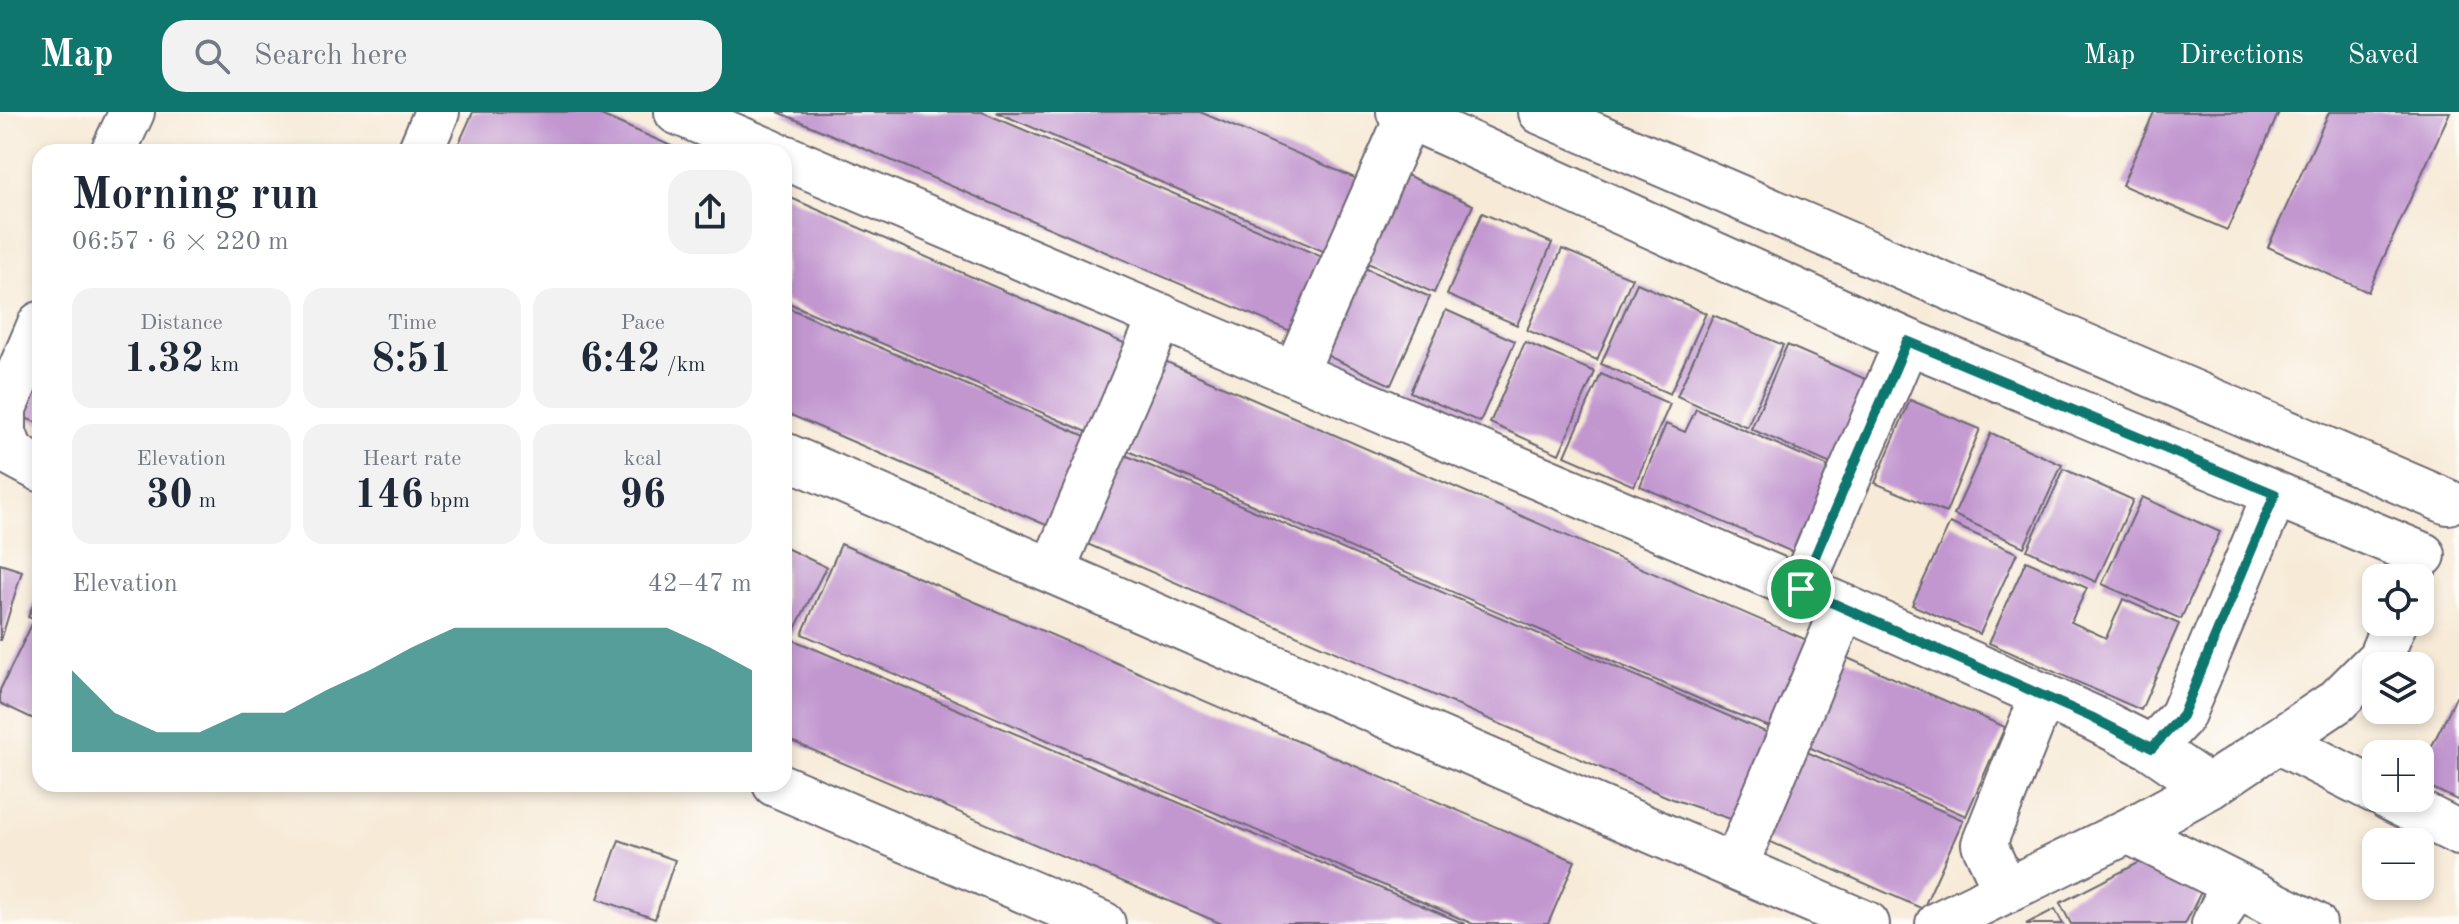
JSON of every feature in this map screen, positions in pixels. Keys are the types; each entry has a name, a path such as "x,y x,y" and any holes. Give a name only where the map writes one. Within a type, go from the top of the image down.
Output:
{"street":[{"path":"117,144 132,112"},
{"path":"423,144 437,112"},
{"path":"677,112 752,144"},
{"path":"1541,112 2453,490 2419,564"},
{"path":"1295,373 1403,114 1907,341 2275,494 2412,564"},
{"path":"792,160 1844,607 2043,695 2152,748 2209,787"},
{"path":"1052,571 1161,316"},
{"path":"1801,589 1907,341"},
{"path":"15,454 4,408 32,343"},
{"path":"792,458 1867,924"},
{"path":"2152,748 2182,716 2275,494"},
{"path":"1735,867 1844,607"},
{"path":"1938,924 2128,831 2209,787 2337,701 2380,658 2389,636"},
{"path":"2006,891 1984,844 2043,695"},
{"path":"2277,741 2362,784"},
{"path":"792,791 1103,924"},
{"path":"2417,812 2459,833"},
{"path":"2128,831 2314,924"},
{"path":"2214,924 2234,885"}],"building":[{"path":"473,112 594,112 667,144 459,144"},
{"path":"778,112 982,112 1327,259 1295,333"},
{"path":"996,112 1200,112 1362,181 1330,254"},
{"path":"2154,112 2279,112 2227,230 2122,185"},
{"path":"2329,112 2450,112 2368,292 2268,247"},
{"path":"1400,172 1473,205 1434,293 1361,260"},
{"path":"792,198 1133,347 1094,435 792,304"},
{"path":"1482,213 1552,243 1517,325 1447,295"},
{"path":"1562,249 1632,278 1597,360 1527,330"},
{"path":"1358,265 1430,297 1391,385 1319,352"},
{"path":"1637,283 1706,313 1670,394 1601,364"},
{"path":"792,309 1092,439 1053,528 792,415"},
{"path":"1446,310 1515,341 1480,422 1410,392"},
{"path":"1713,315 1783,345 1747,427 1677,396"},
{"path":"1525,342 1595,372 1559,454 1490,423"},
{"path":"1787,345 1870,381 1833,465 1751,429"},
{"path":"1160,359 1816,644 1780,731 1713,705 1121,448"},
{"path":"1601,374 1670,404 1634,486 1565,456"},
{"path":"32,383 32,421 18,415"},
{"path":"1910,400 1980,429 1946,513 1875,483"},
{"path":"1696,409 1834,469 1797,554 1640,486 1666,424 1685,432"},
{"path":"1991,433 2062,465 2024,547 1954,515"},
{"path":"1118,452 1775,736 1739,822 1670,798 1078,540"},
{"path":"2064,469 2133,500 2096,582 2027,550"},
{"path":"2142,497 2220,532 2181,619 2102,584"},
{"path":"1950,523 2017,553 1980,634 1912,605"},
{"path":"841,544 1575,861 1548,924 1473,924 802,634"},
{"path":"792,551 826,567 792,635"},
{"path":"2026,561 2087,588 2071,622 2106,638 2123,599 2179,624 2141,710 1989,643"},
{"path":"0,564 22,571 1,640 0,640"},
{"path":"32,624 32,718 0,703 0,690"},
{"path":"792,639 1465,924 1222,924 792,741"},
{"path":"1836,653 2005,727 1966,816 1797,742"},
{"path":"2456,697 2459,698 2459,801 2434,789 2434,742"},
{"path":"1793,746 1963,820 1923,909 1755,835"},
{"path":"619,840 675,860 655,919 598,899"},
{"path":"2144,860 2202,890 2185,924 2071,924 2060,903"},
{"path":"2055,909 2063,924 2026,924"}],"route":[{"path":"1907,341 2275,494 2182,716 2152,748 2091,717 1801,589 1907,341"}]}
